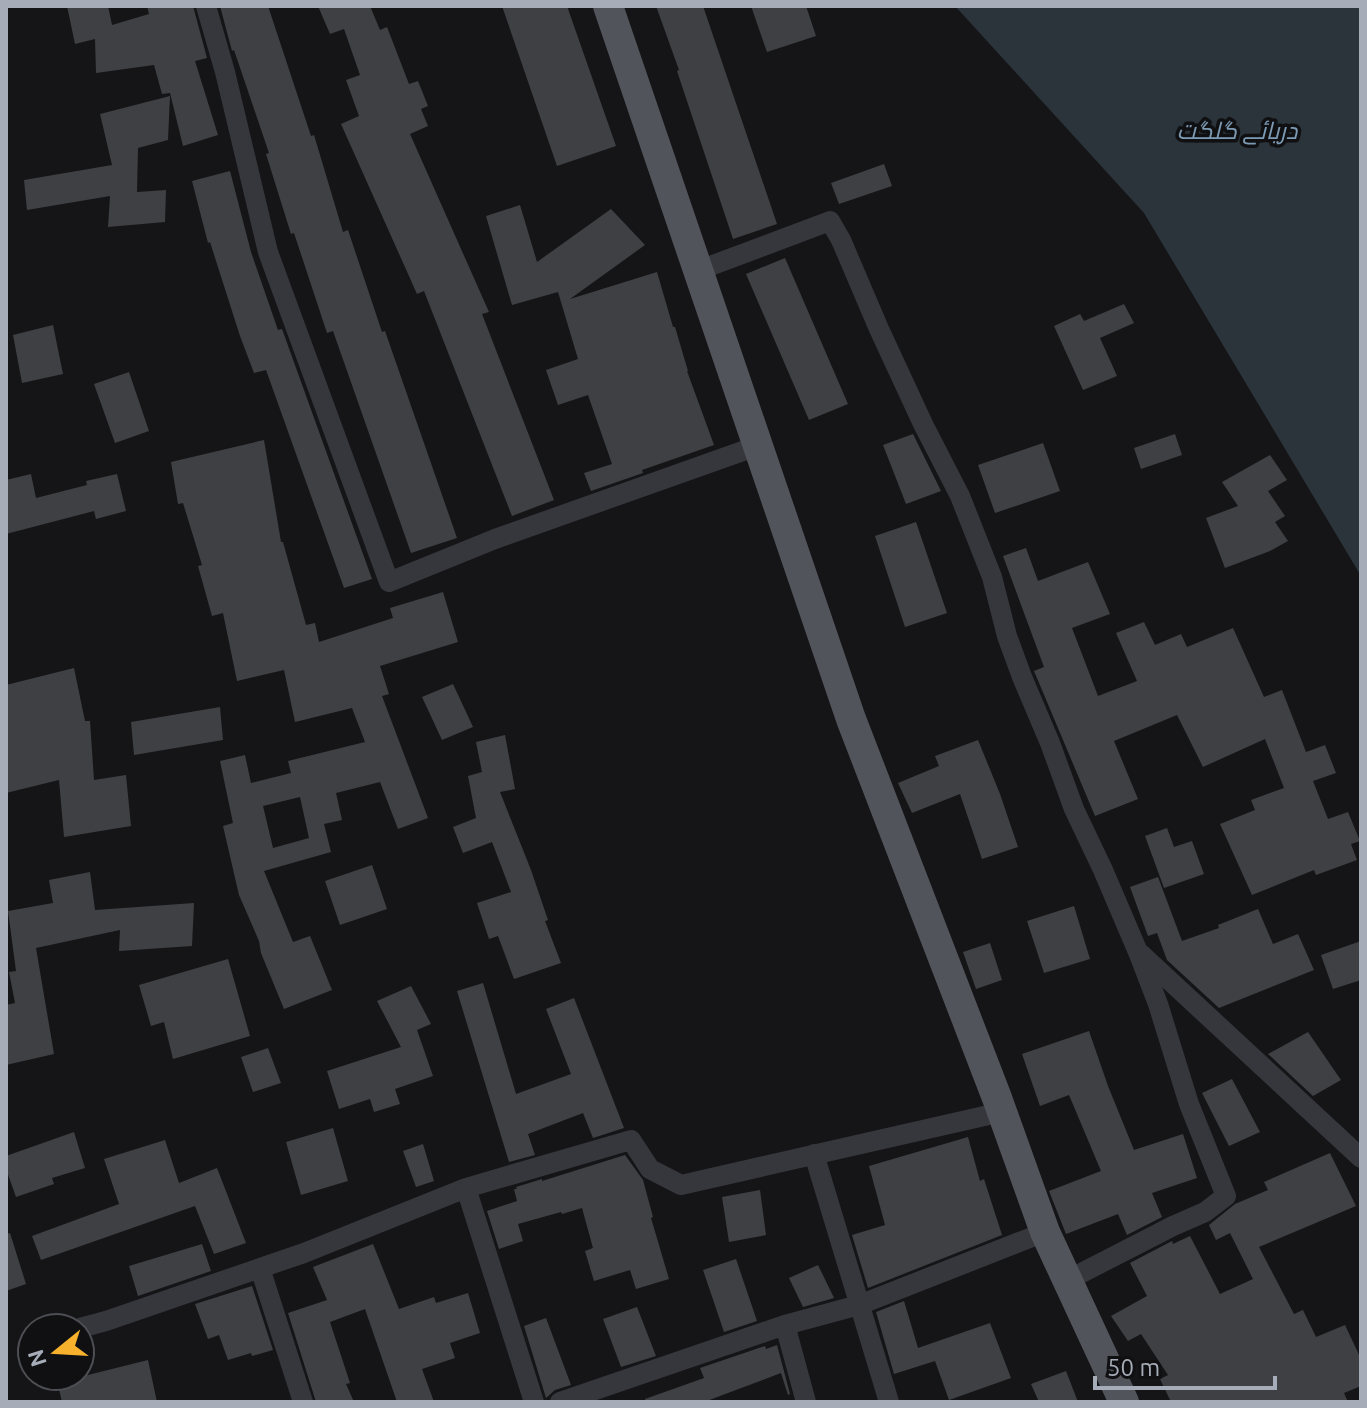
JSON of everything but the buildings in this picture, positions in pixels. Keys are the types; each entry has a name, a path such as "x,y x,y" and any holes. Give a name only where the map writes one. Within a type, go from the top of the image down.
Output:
{"main road":[{"path":"608,6 851,719 1045,1232 1124,1402"}],"street":[{"path":"206,6 268,252 389,582 495,539 757,446"},
{"path":"697,271 830,221 923,424 960,496 992,577 1007,636 1022,677 1074,809 1103,870 1158,1004 1189,1104 1226,1196 1205,1212 1068,1280"},
{"path":"1138,952 1361,1158"},
{"path":"96,1324 304,1253 466,1188 631,1140 650,1169 681,1185 1002,1112"},
{"path":"814,1154 889,1402"},
{"path":"466,1188 534,1402"},
{"path":"560,1402 785,1325 859,1305 1045,1232"},
{"path":"260,1268 303,1402"},
{"path":"785,1325 806,1402"}],"water":[{"name":"دریائے گلگت","path":"955,6 1361,6 1361,576 1144,213"}]}
